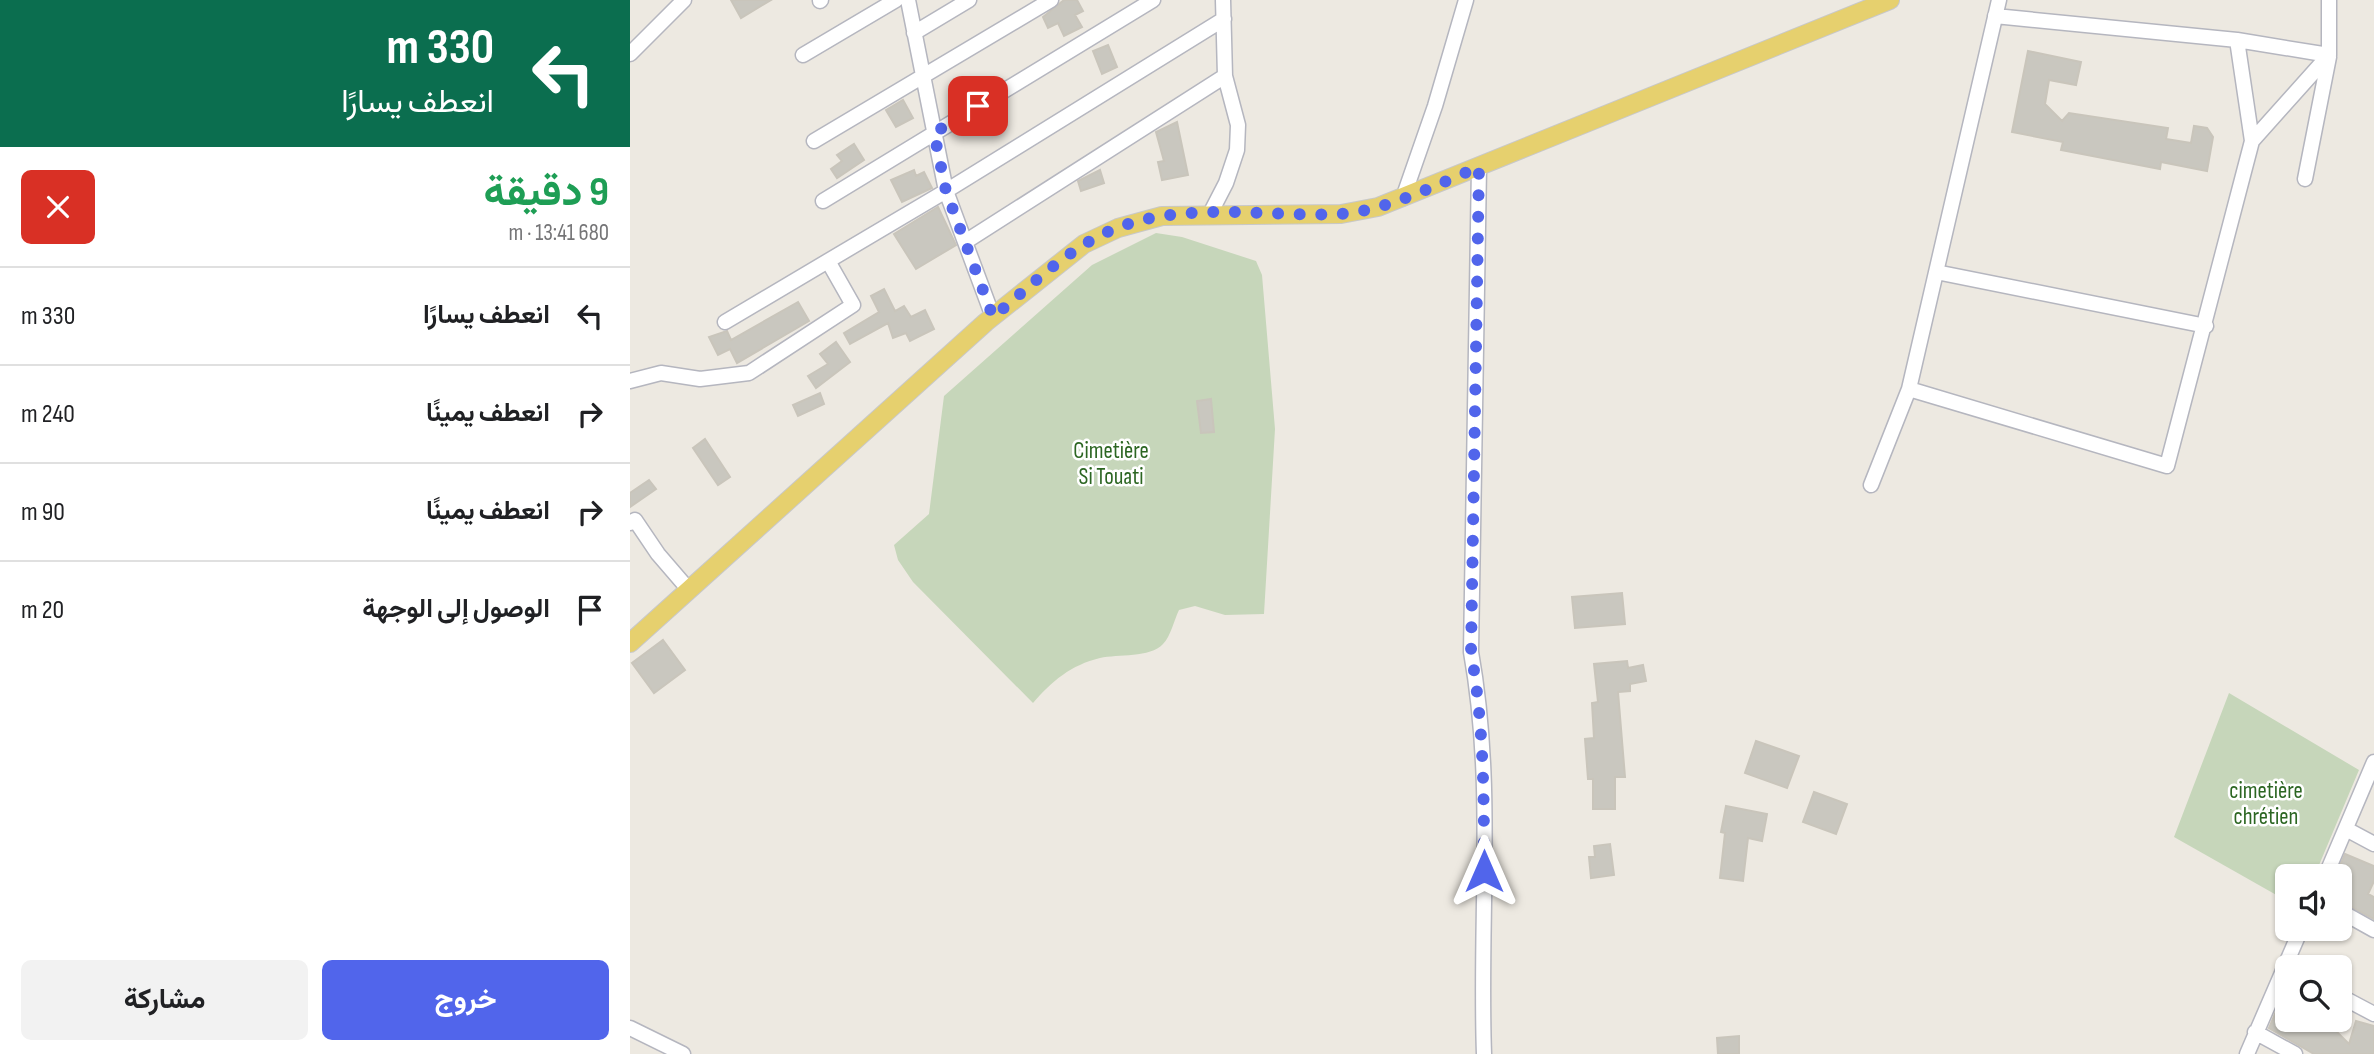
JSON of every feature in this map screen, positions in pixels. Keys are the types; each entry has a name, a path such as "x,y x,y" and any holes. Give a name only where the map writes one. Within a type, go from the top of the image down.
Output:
{"main road":[{"path":"631,641 993,317 1084,244 1107,233 1162,216 1341,214 1403,198 1890,0"}],"street":[{"path":"630,54 684,0"},
{"path":"803,55 895,0"},
{"path":"908,0 946,191 993,317"},
{"path":"914,33 969,0"},
{"path":"814,141 922,74 1051,0"},
{"path":"823,201 1153,0"},
{"path":"1210,214 1226,183 1237,150 1238,125 1225,76 1223,0"},
{"path":"1403,198 1435,106 1466,0"},
{"path":"1871,485 1909,389 1999,0"},
{"path":"2305,179 2329,55 2329,0"},
{"path":"1995,16 2237,40 2329,55"},
{"path":"725,322 946,191 1224,19"},
{"path":"1909,389 2167,466 2206,326 2252,141 2237,40"},
{"path":"2252,141 2329,55"},
{"path":"965,242 1225,76"},
{"path":"1479,167 1471,652 1482,713 1485,763 1484,1054"},
{"path":"630,381 661,373 699,379 749,373 853,305 828,261"},
{"path":"1936,272 2206,326"},
{"path":"630,523 635,520 658,554 689,590"},
{"path":"2331,864 2374,762"},
{"path":"2346,829 2374,844"},
{"path":"2352,918 2374,930"},
{"path":"2247,1054 2275,991"},
{"path":"2352,1002 2374,1014"},
{"path":"630,1028 683,1054"},
{"path":"2255,1032 2295,1054"}],"green space":[{"name":"Cimetière Si Touati","path":"1156,233 1182,237 1256,261 1262,275 1275,429 1264,614 1225,615 1195,606 1179,610 1168,637 1157,648 1142,654 1100,658 1080,665 1055,681 1033,703 913,582 898,560 894,545 929,514 944,396 1092,265"},
{"name":"cimetière chrétien","path":"2229,693 2359,770 2319,864 2275,864 2275,894 2174,837"}],"building":[{"path":"731,0 771,0 741,18"},
{"path":"1064,0 1077,0 1083,11 1075,15 1082,27 1064,36 1058,23 1048,28 1043,17"},
{"path":"1108,45 1117,67 1102,74 1093,51"},
{"path":"2028,51 2081,62 2076,85 2049,80 2045,104 2062,121 2069,113 2168,128 2166,139 2191,143 2194,126 2207,128 2213,137 2207,171 2161,162 2160,169 2061,150 2063,142 2012,132"},
{"path":"903,100 913,118 896,127 886,110"},
{"path":"1177,122 1188,175 1162,180 1158,162 1164,161 1156,132"},
{"path":"854,144 864,160 837,178 831,169 842,161 837,155"},
{"path":"914,170 916,176 924,172 932,188 902,202 891,180"},
{"path":"1100,170 1104,183 1081,191 1078,181"},
{"path":"938,207 956,245 916,269 894,234"},
{"path":"884,289 895,311 904,306 911,317 925,310 934,329 910,341 906,333 893,338 888,323 850,344 844,333 879,312 871,296"},
{"path":"798,302 809,321 737,363 730,349 718,355 709,337 727,331 731,340"},
{"path":"836,342 850,362 816,388 808,376 828,364 820,354"},
{"path":"820,393 824,404 798,416 793,405"},
{"path":"1211,399 1214,432 1201,433 1197,401"},
{"path":"705,439 730,477 718,485 693,448"},
{"path":"649,480 656,489 630,507 630,493"},
{"path":"1622,593 1625,624 1575,628 1572,597"},
{"path":"663,640 685,670 654,693 632,663"},
{"path":"1627,661 1628,668 1643,665 1646,681 1630,684 1630,691 1618,692 1625,777 1615,777 1615,809 1593,809 1593,779 1588,779 1585,739 1594,738 1592,703 1598,702 1594,664"},
{"path":"1756,741 1799,756 1787,788 1745,773"},
{"path":"1814,792 1847,804 1836,834 1803,822"},
{"path":"1726,806 1767,814 1762,841 1748,838 1743,881 1720,878 1725,833 1721,832"},
{"path":"1610,844 1614,875 1591,878 1589,857 1595,857 1594,846"},
{"path":"2345,854 2374,866 2374,881 2368,894 2374,897 2374,919 2352,907 2352,864 2341,864"},
{"path":"2275,1014 2275,1031 2269,1028"},
{"path":"2356,1021 2374,1026 2374,1054 2314,1054 2276,1032 2337,1032 2349,1044"},
{"path":"1739,1036 1739,1054 1718,1054 1717,1038"}],"route":[{"path":"978,106 934,133 946,191 993,317 1084,244 1118,228 1162,216 1341,214 1378,206 1479,167 1471,652 1482,713 1485,763 1484,871"}]}
